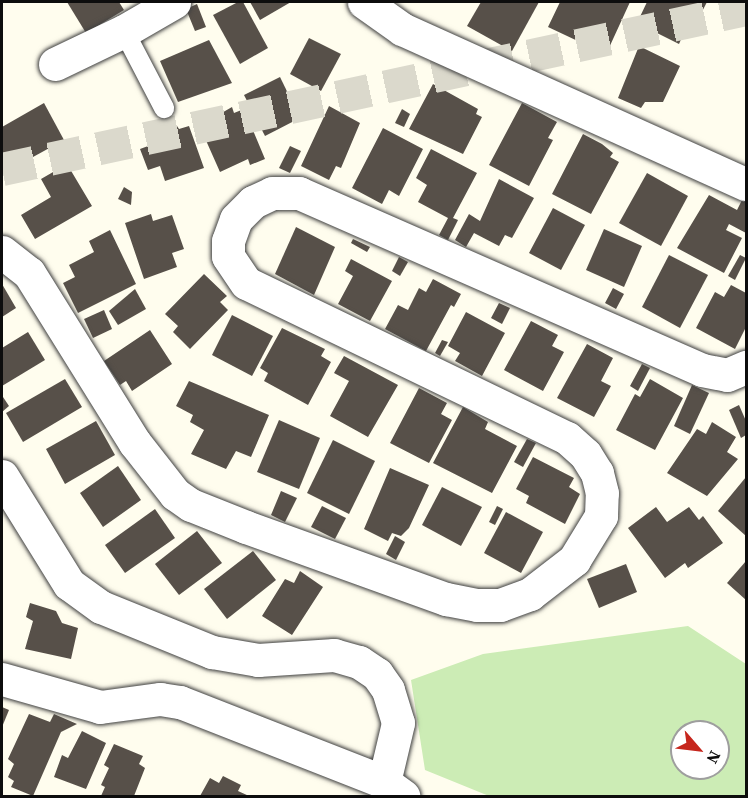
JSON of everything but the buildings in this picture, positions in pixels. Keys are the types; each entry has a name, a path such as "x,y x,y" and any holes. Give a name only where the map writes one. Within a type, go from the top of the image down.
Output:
{"street":[{"path":"364,2 402,29 747,184"},
{"path":"55,64 124,32 159,5"},
{"path":"2,252 29,273 135,443 174,494 191,505 246,527 446,599 477,605 500,605 530,594 574,560 600,516 602,493 597,473 585,454 567,438 246,283 233,266 228,241 236,219 253,202 272,193 299,193 702,370 727,375 747,367"},
{"path":"2,476 69,584 101,608 212,652 258,660 334,655 359,662 377,674 388,690 398,723 393,789 180,702 160,699 100,707 2,679"}],"lane":[{"path":"124,32 164,108"}],"green space":[{"path":"688,626 746,664 746,796 489,796 425,770 411,680 483,654"}],"tunnel":[{"path":"2,169 746,9"}]}
